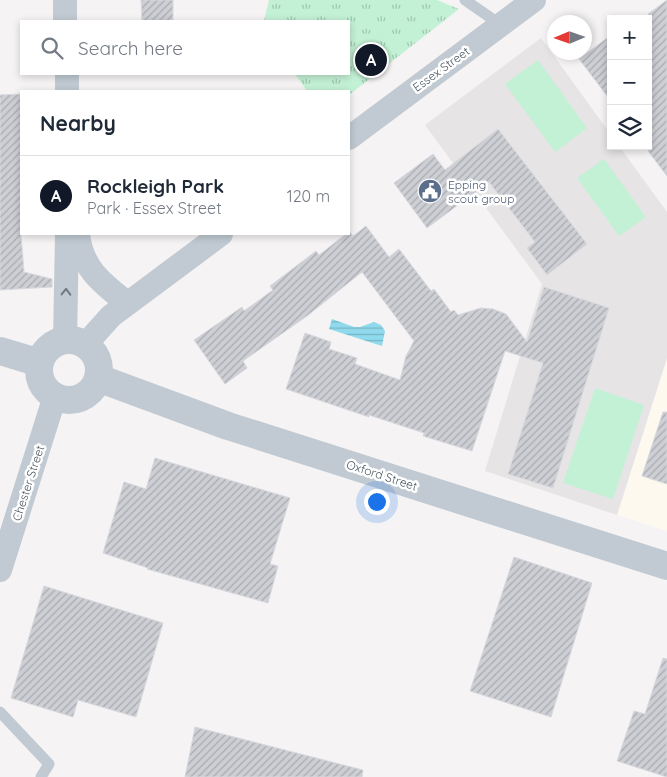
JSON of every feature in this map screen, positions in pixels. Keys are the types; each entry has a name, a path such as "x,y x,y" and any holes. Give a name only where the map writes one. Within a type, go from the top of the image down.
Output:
{"street":[{"path":"65,0 65,20"},
{"name":"Essex Street","path":"350,137 534,0"},
{"path":"67,75 67,90"},
{"path":"67,235 75,342"},
{"path":"78,235 83,255 89,268 98,279 127,303"},
{"path":"75,342 220,235"},
{"path":"75,342 91,349 98,363 98,378 89,393 72,400 64,399 55,396 42,383 40,364 49,348 57,343 75,342"},
{"path":"0,351 40,364"},
{"name":"Oxford Street","path":"98,378 228,426 667,566"},
{"name":"Chester Street","path":"0,570 55,396"}],"lane":[{"path":"465,0 501,25"},
{"path":"0,712 50,764 41,777"}],"shaded area":[{"path":"541,38 547,46 547,60 557,60 607,129 607,150 622,150 667,212 667,358 617,515 485,471 542,284 425,125"},
{"path":"667,358 667,531 617,515"}],"green space":[{"path":"269,0 437,0 459,9 350,94 350,90 306,90 296,75 350,75 350,20 264,20"},
{"path":"538,60 587,128 555,152 505,84"},
{"path":"604,159 646,217 619,236 577,178"},
{"path":"595,388 644,405 613,499 563,483"}],"water":[{"path":"332,319 354,327 374,322 381,325 385,331 382,346 329,329"}],"building":[{"path":"141,0 173,0 173,20 142,20"},
{"path":"667,0 667,176 648,151 652,150 652,15 648,14"},
{"path":"607,38 607,96 580,60 592,60 592,49"},
{"path":"20,94 20,235 24,272 52,279 52,287 0,290 0,95"},
{"path":"498,129 587,244 547,275 527,248 535,242 489,182 427,228 394,183 433,154 445,170"},
{"path":"366,226 389,257 399,249 431,291 434,289 451,312 454,310 458,315 481,308 493,309 506,314 527,342 544,287 609,308 553,488 508,474 543,363 505,351 472,451 423,436 424,433 286,389 305,333 331,342 329,349 357,358 355,364 400,380 406,356 414,341 362,272 307,316 243,361 247,368 225,384 194,340 242,307 244,311 273,290 270,286 316,251 319,255 345,235 350,235 350,232 353,236"},
{"path":"663,412 667,412 667,484 642,476"},
{"path":"155,458 290,498 270,564 278,566 268,603 147,569 103,553 124,482 146,489"},
{"path":"514,557 592,583 551,717 470,691"},
{"path":"44,586 163,623 136,717 78,700 73,717 11,698"},
{"path":"663,658 667,659 667,777 617,761 634,711 645,714"},
{"path":"195,727 363,770 362,777 185,777"}],"place":[{"name":"Rockleigh Park","path":"371,60"},
{"name":"Epping scout group","path":"430,191"}]}
